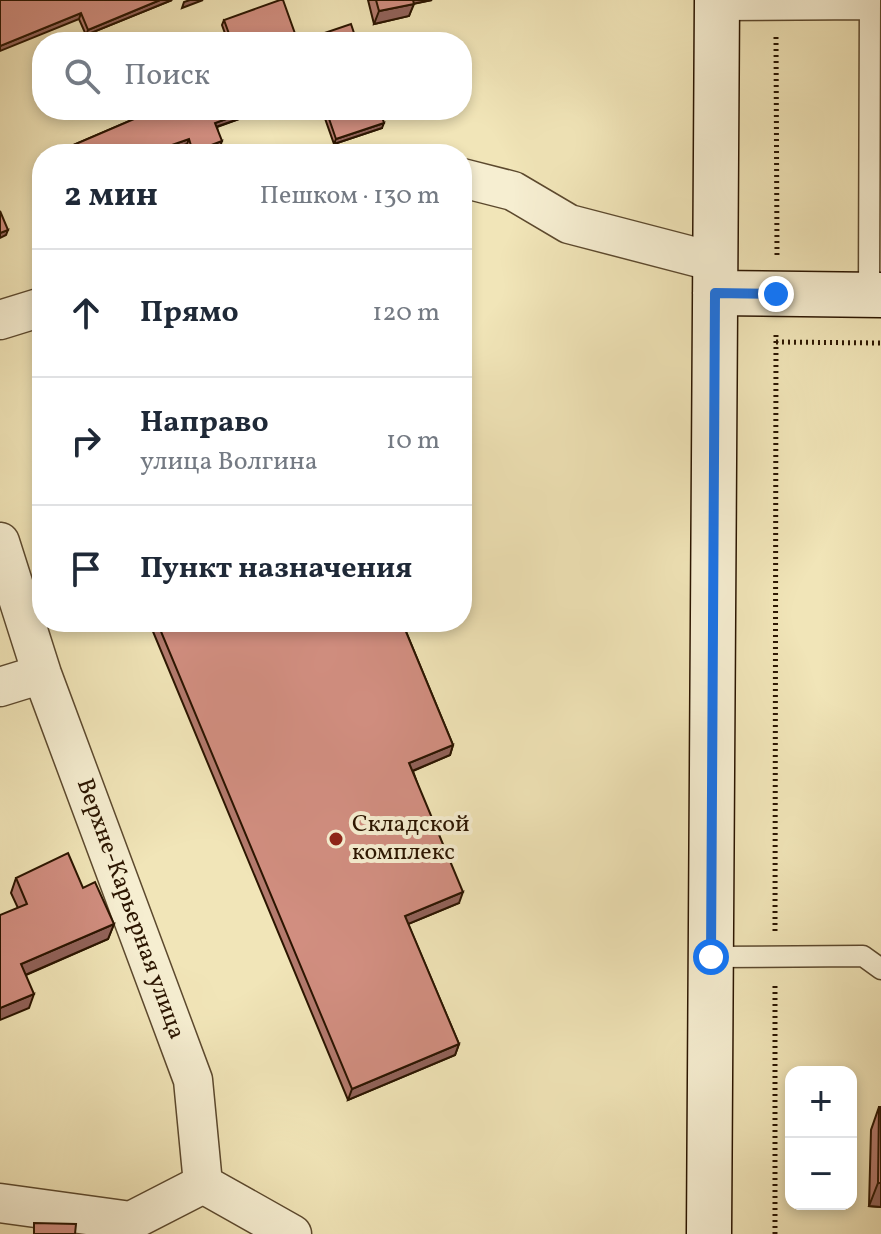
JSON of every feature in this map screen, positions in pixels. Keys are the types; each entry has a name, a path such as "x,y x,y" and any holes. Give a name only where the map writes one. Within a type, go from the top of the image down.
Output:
{"street":[{"path":"709,1234 717,5"},
{"path":"472,181 513,191 569,224 715,278 776,294 875,295"},
{"path":"0,320 32,310"},
{"name":"Верхне-Карьерная улица","path":"0,542 42,674 193,1080 203,1184"},
{"path":"0,687 42,674"},
{"path":"0,1203 131,1221 203,1184 292,1234"}],"lane":[{"path":"717,5 776,10 870,5 875,126 875,295"},
{"path":"711,957 863,956 881,969"}],"path":[{"path":"775,1234 776,10"},
{"path":"776,342 881,343"}],"building":[{"path":"0,0 160,0 88,30 81,13 0,46"},
{"path":"283,0 294,32 228,32 224,20"},
{"path":"376,0 413,0 414,4 379,11"},
{"path":"351,24 354,32 327,32"},
{"path":"132,120 223,120 215,123 222,141 214,144 191,144 189,139 175,144 76,144"},
{"path":"329,120 383,120 384,123 336,139"},
{"path":"0,211 8,230 0,233"},
{"name":"Складской комплекс","path":"161,632 406,632 453,745 409,763 463,892 405,916 459,1044 352,1089"},
{"path":"68,853 83,888 95,882 114,924 21,964 34,994 0,1008 0,915 27,904 16,878"},
{"path":"881,1107 881,1183 878,1183"},
{"path":"34,1223 76,1224 75,1234 34,1234"}],"place":[{"name":"Складской комплекс","path":"336,839"}],"route":[{"path":"711,957 715,293 776,294"}]}
